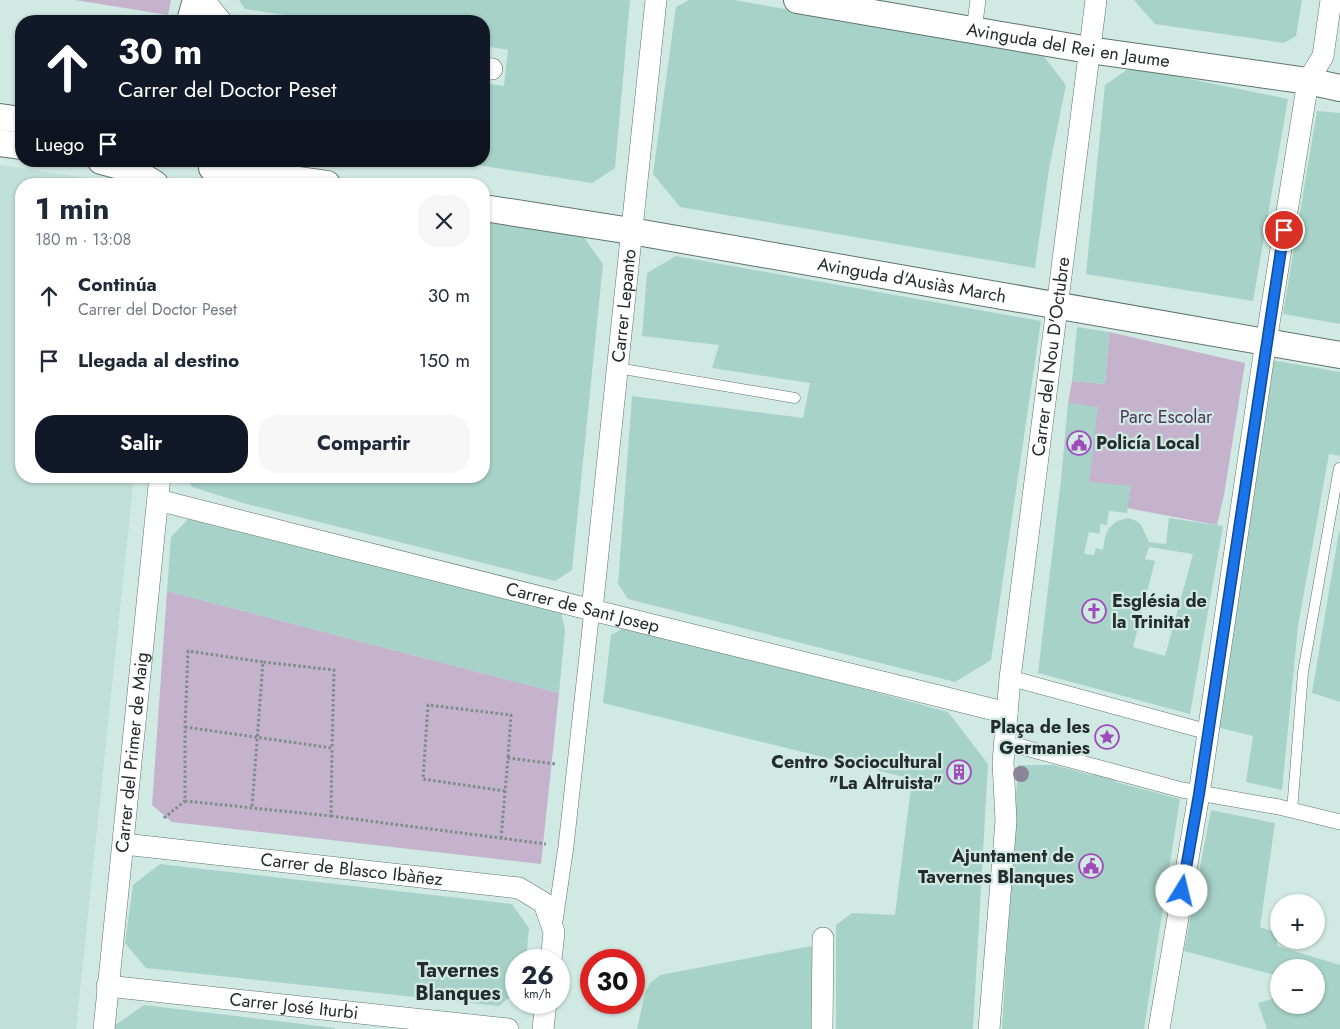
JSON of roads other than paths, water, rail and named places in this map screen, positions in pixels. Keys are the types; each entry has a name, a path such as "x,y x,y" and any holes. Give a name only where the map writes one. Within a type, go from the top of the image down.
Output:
{"street":[{"path":"192,15 196,0"},
{"path":"204,0 216,15"},
{"name":"Carrer Lepanto","path":"592,610 656,0"},
{"name":"Avinguda del Rei en Jaume","path":"797,0 848,4 974,30 1090,50 1308,81 1340,88"},
{"path":"974,30 978,0"},
{"name":"Carrer del Nou D'Octubre","path":"989,1029 1006,821 1003,762 1010,678 1096,0"},
{"path":"1159,1029 1199,794 1308,81 1323,56 1331,0"},
{"path":"0,117 15,119"},
{"path":"0,143 15,145"},
{"path":"124,167 146,178"},
{"path":"209,171 273,178"},
{"name":"Avinguda d'Ausiàs March","path":"490,209 631,231 1340,355"},
{"name":"Carrer del Primer de Maig","path":"104,1029 159,483"},
{"name":"Carrer de Sant Josep","path":"158,500 1007,713"},
{"path":"552,949 566,846 592,610"},
{"path":"1010,678 1208,732"},
{"path":"1004,745 1022,747 1199,794 1285,809 1340,822"},
{"name":"Carrer de Blasco Ibàñez","path":"124,844 519,888 544,903 554,932"},
{"path":"822,938 822,1029"},
{"name":"Carrer José Iturbi","path":"107,986 508,1029"},
{"path":"543,1029 545,1014"}],"lane":[{"path":"0,135 15,140"},
{"path":"617,368 795,398"},
{"path":"1285,809 1304,672 1339,468"}],"place":[{"name":"Policía Local","path":"1079,443"},
{"name":"Església de la Trinitat","path":"1094,611"},
{"name":"Plaça de les Germanies","path":"1107,737"},
{"name":"Centro Sociocultural \"La Altruista\"","path":"959,772"},
{"name":"Ajuntament de Tavernes Blanques","path":"1091,866"}],"district":[{"name":"Tavernes Blanques","path":"458,982"}],"park label":[{"name":"Parc Escolar","path":"1166,417"}]}
